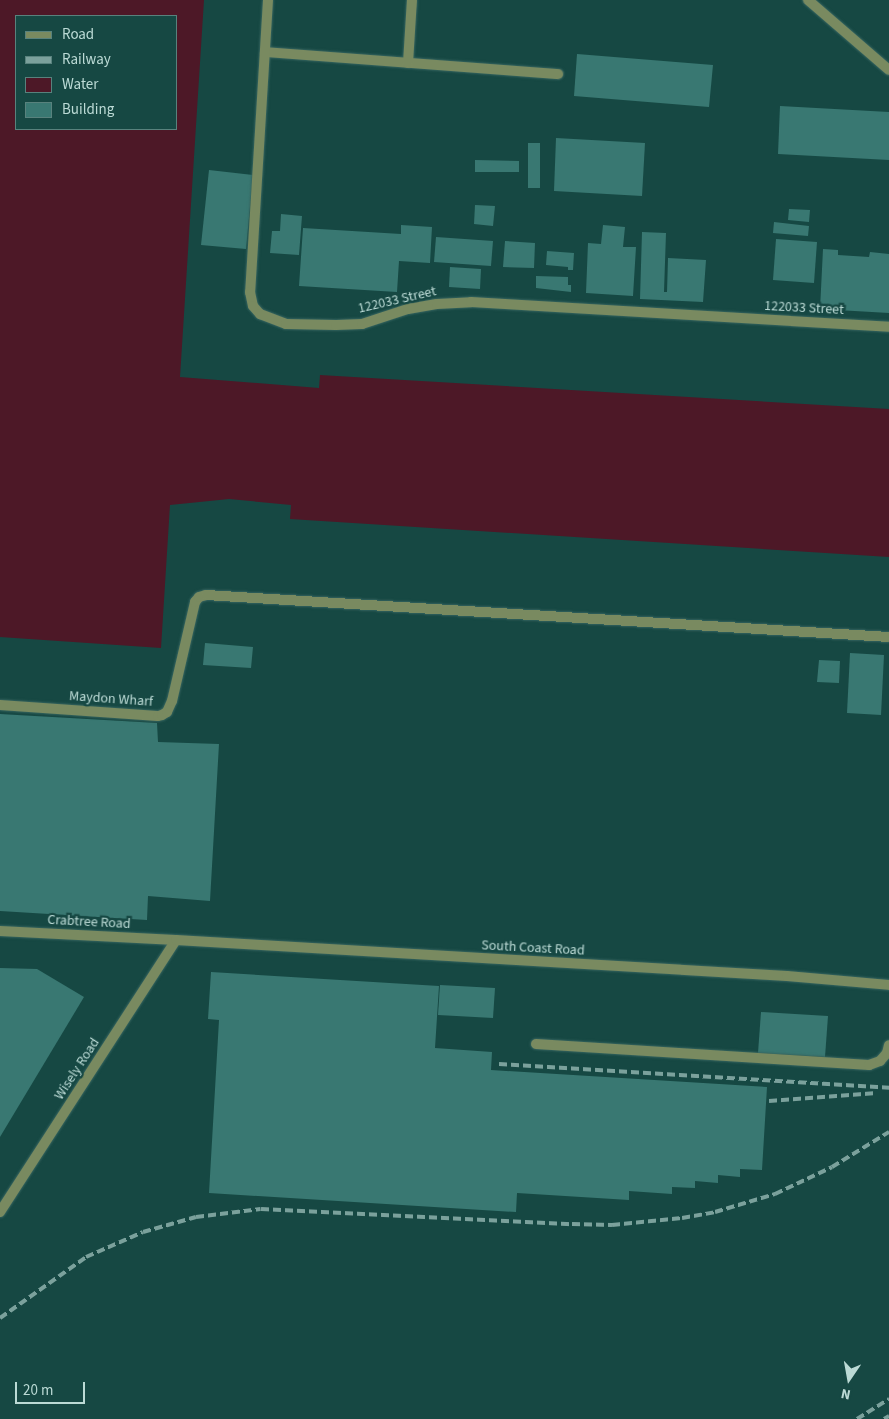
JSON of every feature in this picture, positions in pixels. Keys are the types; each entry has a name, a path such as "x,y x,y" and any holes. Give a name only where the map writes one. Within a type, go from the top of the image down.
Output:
{"street":[{"name":"122033 Street","path":"268,0 250,292 253,306 260,314 286,324 362,324 408,309 437,304 472,302 889,327"},
{"path":"408,62 412,0"},
{"path":"808,0 889,70"},
{"path":"265,52 558,74"},
{"name":"Maydon Wharf","path":"0,705 162,715 166,712 172,701 195,602 206,594 889,637"},
{"name":"Crabtree Road","path":"0,931 176,940"},
{"name":"South Coast Road","path":"176,940 767,975 889,985"},
{"name":"Wisely Road","path":"0,1212 176,940"},
{"path":"536,1044 870,1065 880,1061 887,1053 889,1045"}],"water":[{"path":"0,0 204,0 180,377 319,388 320,375 889,409 889,557 290,519 291,505 229,499 170,505 161,648 0,637"}],"building":[{"path":"577,54 713,65 709,107 574,96"},
{"path":"780,106 889,112 889,160 778,154"},
{"path":"556,138 645,143 642,196 554,191"},
{"path":"528,143 540,143 540,188 528,188"},
{"path":"475,160 519,161 519,172 475,172"},
{"path":"209,170 253,175 246,249 201,245"},
{"path":"475,205 495,206 493,226 474,224"},
{"path":"789,209 810,210 809,222 788,220"},
{"path":"281,214 302,216 299,255 270,253 272,231 280,231"},
{"path":"774,222 809,226 808,236 773,233"},
{"path":"401,225 432,227 430,263 399,261 397,292 299,286 303,228 401,234"},
{"path":"603,225 625,227 623,247 636,247 633,296 586,293 588,243 601,244"},
{"path":"642,232 666,233 664,292 667,292 668,258 706,260 703,302 640,299"},
{"path":"436,237 493,241 491,266 434,262"},
{"path":"776,239 817,242 814,283 773,280"},
{"path":"505,241 535,243 534,268 503,267"},
{"path":"823,249 838,250 838,255 869,257 870,252 889,254 889,313 820,309"},
{"path":"547,251 574,253 573,270 568,270 568,267 546,265"},
{"path":"450,267 481,269 480,289 449,287"},
{"path":"536,276 568,277 568,285 571,285 571,292 536,288"},
{"path":"205,643 253,647 251,668 203,665"},
{"path":"850,653 884,655 881,715 847,713"},
{"path":"819,660 840,661 839,683 817,682"},
{"path":"0,714 157,723 158,742 219,744 210,901 148,896 147,920 0,911"},
{"path":"0,968 37,969 84,997 0,1137"},
{"path":"211,972 439,986 435,1048 492,1052 491,1070 767,1087 762,1170 740,1169 740,1177 718,1175 718,1183 695,1181 695,1188 672,1187 672,1194 629,1191 629,1200 517,1193 516,1212 209,1193 219,1020 208,1019"},
{"path":"440,985 495,988 493,1018 438,1015"},
{"path":"761,1012 828,1016 825,1057 758,1053"}],"railway":[{"path":"499,1064 889,1088"},
{"path":"769,1101 877,1093"},
{"path":"0,1318 86,1257 143,1232 196,1217 261,1209 612,1225 682,1218 715,1212 775,1194 832,1167 889,1132"},
{"path":"857,1419 889,1399"},
{"path":"884,1419 889,1416"}]}
